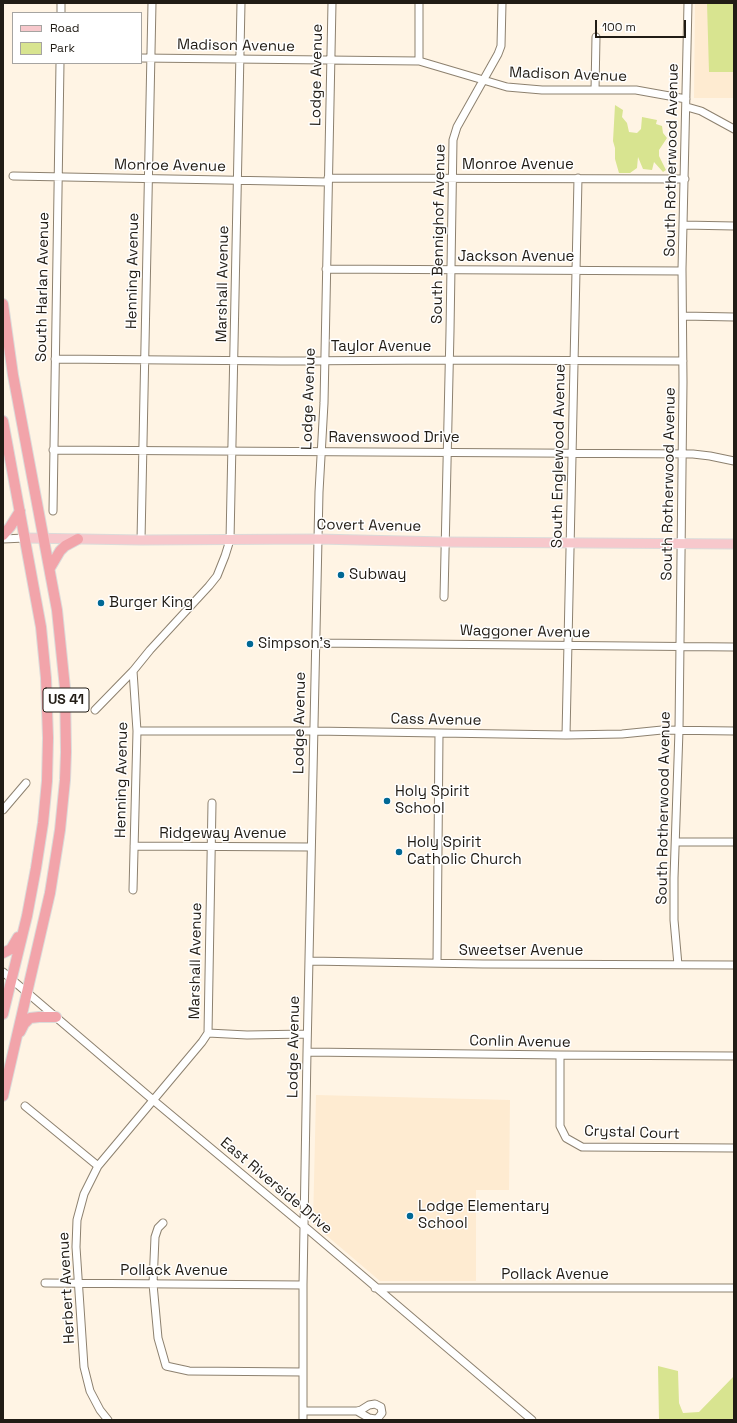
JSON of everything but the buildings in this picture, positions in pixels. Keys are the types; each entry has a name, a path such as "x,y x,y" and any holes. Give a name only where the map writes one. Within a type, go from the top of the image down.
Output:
{"highway":[{"name":"US 41","path":"3,304 13,375 50,568 61,639 65,688 65,780 58,850 50,893 3,1096"},
{"name":"US 41","path":"3,421 36,597 44,651 48,699 47,781 43,823 27,916 3,1014"},
{"path":"3,535 20,511"},
{"path":"50,568 60,551 65,546 78,539"},
{"path":"3,953 11,949 17,940 27,916"},
{"path":"12,1055 21,1029 28,1020 39,1017 56,1017"}],"main road":[{"name":"Covert Avenue","path":"25,538 141,540 318,539 444,542 734,544"}],"street":[{"name":"Henning Avenue","path":"141,540 152,3"},
{"name":"Marshall Avenue","path":"95,710 133,671 217,576 230,540 241,3"},
{"name":"Lodge Avenue","path":"303,1420 306,1052 320,450 324,403 332,3"},
{"path":"419,3 419,61"},
{"name":"South Bennighof Avenue","path":"444,597 453,140 455,131 496,58 501,46 502,3"},
{"name":"South Rotherwood Avenue","path":"678,965 674,920 681,646 683,361 682,271 688,3"},
{"path":"595,90 596,37"},
{"name":"Madison Avenue","path":"142,58 419,61 498,86 515,88 636,90 686,99"},
{"name":"South Harlan Avenue","path":"53,511 54,359 60,64"},
{"path":"686,107 701,111 734,128"},
{"name":"Monroe Avenue","path":"13,176 238,180 452,178 685,179"},
{"name":"South Englewood Avenue","path":"566,735 578,178"},
{"path":"683,225 734,226"},
{"name":"Jackson Avenue","path":"326,269 682,271"},
{"path":"683,316 734,317"},
{"name":"Taylor Avenue","path":"54,359 683,361"},
{"name":"Ravenswood Drive","path":"53,450 320,450 682,454 710,456 734,461"},
{"name":"Covert Avenue","path":"3,539 25,538"},
{"name":"Waggoner Avenue","path":"315,643 734,647"},
{"name":"Henning Avenue","path":"133,671 137,731 134,890"},
{"name":"Cass Avenue","path":"137,731 313,731 566,735 622,734 656,730 734,731"},
{"path":"437,963 439,734"},
{"path":"3,810 26,782"},
{"name":"Marshall Avenue","path":"153,1100 208,1033 212,803"},
{"path":"676,842 734,842"},
{"name":"Ridgeway Avenue","path":"134,846 311,847"},
{"name":"Sweetser Avenue","path":"309,961 734,965"},
{"name":"East Riverside Drive","path":"3,972 532,1420"},
{"path":"208,1033 247,1035 307,1034"},
{"name":"Conlin Avenue","path":"306,1052 734,1056"},
{"name":"Crystal Court","path":"560,1055 560,1126 566,1138 582,1147 734,1148"},
{"name":"Herbert Avenue","path":"108,1420 100,1410 90,1391 84,1368 76,1247 77,1220 84,1194 98,1166 153,1100"},
{"path":"25,1106 98,1166"},
{"path":"163,1223 158,1228 155,1236 153,1284 158,1338 166,1366 189,1371 304,1372"},
{"name":"Pollack Avenue","path":"45,1283 303,1285"},
{"name":"Pollack Avenue","path":"375,1288 734,1288"},
{"path":"303,1411 356,1411"}],"shaded area":[{"path":"695,3 734,3 734,98 694,98"},
{"path":"316,1095 510,1100 509,1190 476,1190 476,1281 380,1281 313,1224"}],"green space":[{"path":"707,3 734,3 734,72 709,72"},
{"path":"615,105 623,110 622,117 627,123 629,132 637,133 641,129 642,117 657,120 656,124 662,126 663,133 667,138 659,150 659,156 666,170 663,172 654,162 652,170 643,169 638,157 637,168 630,173 619,173 615,159 615,148 613,141"},
{"path":"658,1366 678,1371 679,1403 683,1413 699,1412 734,1376 734,1420 659,1420"}],"place":[{"name":"Subway","path":"341,575"},
{"name":"Burger King","path":"101,603"},
{"name":"Simpson's","path":"250,644"},
{"name":"Holy Spirit School","path":"387,801"},
{"name":"Holy Spirit Catholic Church","path":"399,852"},
{"name":"Lodge Elementary School","path":"410,1216"}]}
